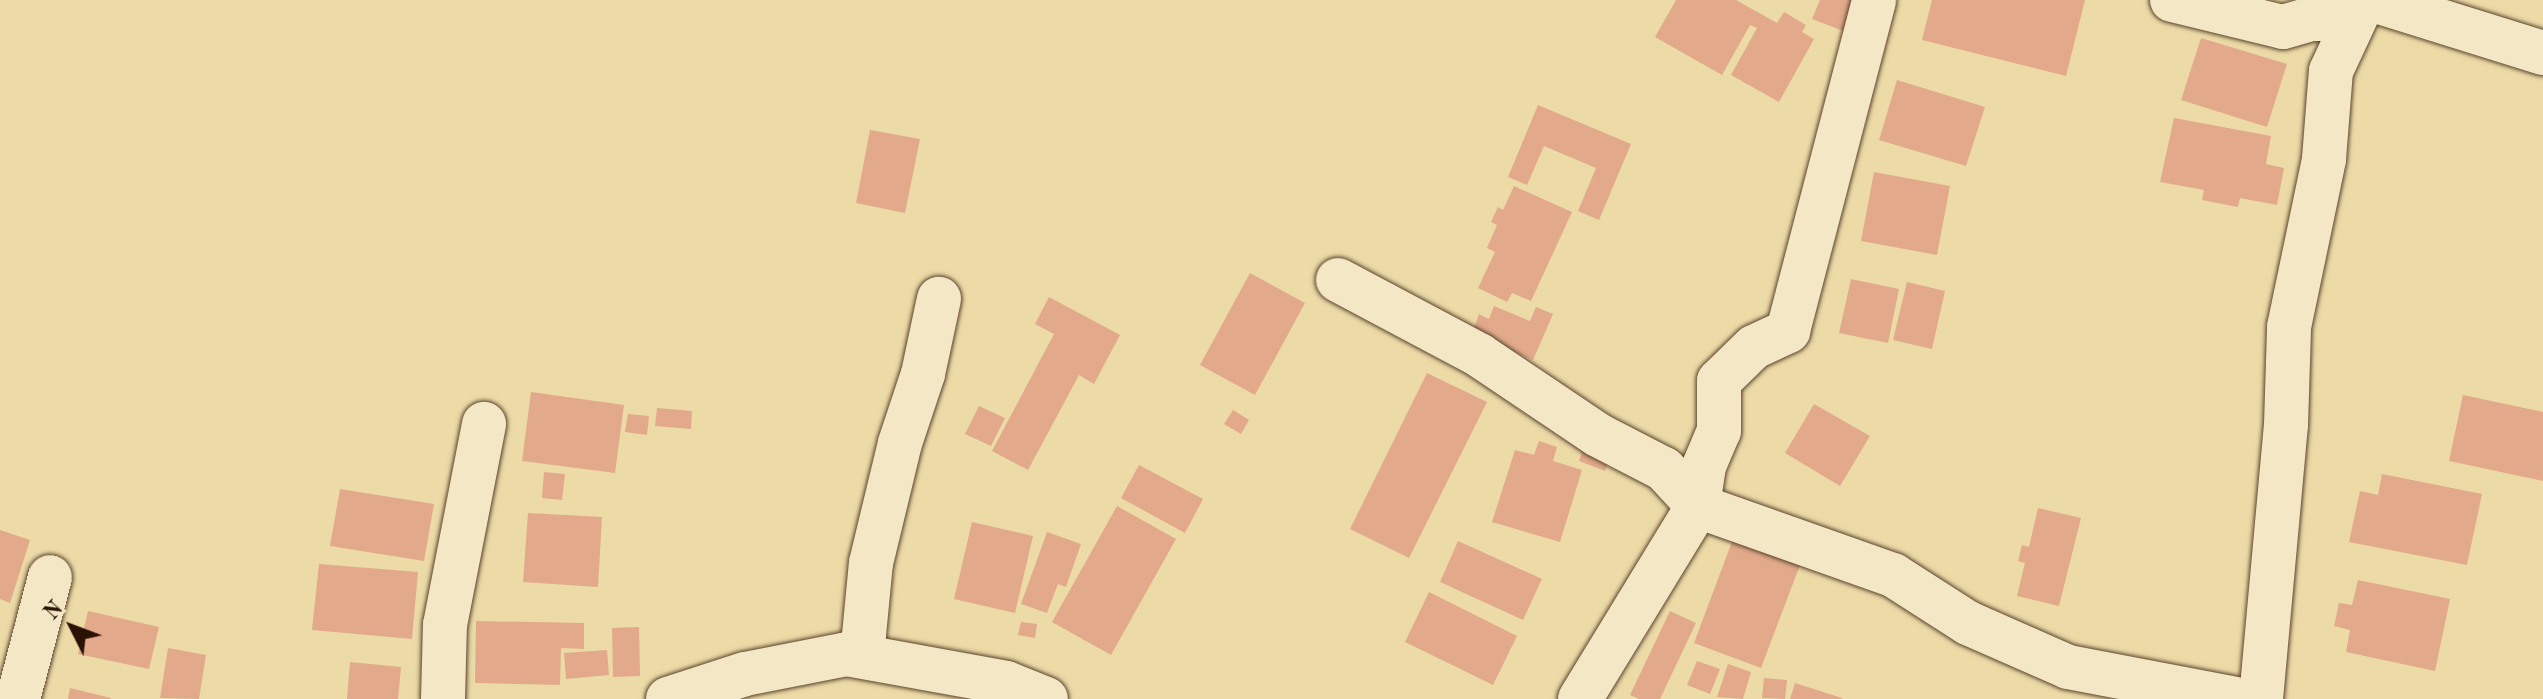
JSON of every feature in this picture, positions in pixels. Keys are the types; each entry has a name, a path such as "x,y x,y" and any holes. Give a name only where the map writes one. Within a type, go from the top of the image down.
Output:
{"street":[{"path":"1580,699 1698,506 1704,466 1719,431 1719,381 1754,347 1788,331 1874,0"},
{"path":"2172,0 2283,27 2363,6 2543,53"},
{"path":"2261,699 2286,425 2289,327 2324,159 2331,71 2363,6"},
{"path":"1338,280 1479,355 1598,435 1664,469 1698,506 1893,575 1968,623 2068,667 2235,699"},
{"path":"862,656 871,563 900,443 923,374 939,299"},
{"path":"443,699 445,625 484,424"},
{"path":"18,699 50,577"},
{"path":"668,699 745,674 847,654 1006,683 1046,699"}],"building":[{"path":"1676,0 1736,0 1777,23 1784,12 1806,25 1802,32 1814,39 1779,102 1731,75 1757,28 1750,25 1722,75 1655,37"},
{"path":"1820,0 1858,0 1846,32 1812,19"},
{"path":"1932,0 2085,0 2066,76 1922,40"},
{"path":"2201,38 2287,64 2267,127 2181,100"},
{"path":"1897,80 1985,107 1966,166 1879,140"},
{"path":"1538,105 1631,144 1599,220 1578,211 1596,168 1544,146 1527,185 1508,177"},
{"path":"2174,118 2271,136 2266,164 2284,168 2277,205 2240,198 2238,207 2202,200 2204,190 2160,182"},
{"path":"870,130 920,139 905,213 856,203"},
{"path":"1874,172 1950,186 1937,255 1861,241"},
{"path":"1514,186 1572,212 1531,301 1512,293 1507,302 1478,288 1495,252 1487,248 1497,225 1491,222 1498,207 1503,210"},
{"path":"1250,273 1305,303 1255,395 1200,365"},
{"path":"1851,279 1899,289 1888,343 1839,333"},
{"path":"1907,282 1945,291 1932,349 1893,340"},
{"path":"1049,297 1120,335 1094,384 1079,375 1028,470 992,451 1054,334 1035,324"},
{"path":"1494,306 1530,321 1536,307 1553,314 1533,360 1472,333 1479,314 1489,319"},
{"path":"1427,373 1487,402 1409,558 1350,529"},
{"path":"531,392 624,405 615,473 522,461"},
{"path":"2463,395 2543,412 2543,481 2449,461"},
{"path":"1814,404 1870,436 1840,486 1785,453"},
{"path":"979,406 1005,418 991,446 965,434"},
{"path":"657,408 692,411 691,429 655,426"},
{"path":"1233,410 1249,420 1241,434 1224,424"},
{"path":"628,414 649,416 647,435 625,432"},
{"path":"1586,440 1613,449 1605,471 1579,461"},
{"path":"1539,441 1557,447 1553,461 1582,470 1560,542 1492,522 1515,450 1534,455"},
{"path":"1139,465 1203,499 1185,533 1121,498"},
{"path":"544,472 565,474 562,500 542,498"},
{"path":"2382,474 2482,494 2467,565 2349,542 2360,491 2378,495"},
{"path":"340,489 434,504 424,561 330,546"},
{"path":"1117,506 1176,539 1111,655 1052,622"},
{"path":"2038,508 2081,518 2059,606 2017,596 2025,563 2018,561 2022,545 2029,547"},
{"path":"528,513 602,517 598,587 523,582"},
{"path":"972,522 1033,536 1015,613 954,599"},
{"path":"0,530 30,540 10,603 0,599"},
{"path":"1047,532 1081,544 1066,587 1058,584 1047,613 1021,604"},
{"path":"1733,539 1800,565 1761,668 1694,643"},
{"path":"1458,541 1542,579 1523,620 1440,582"},
{"path":"319,564 418,572 412,639 312,630"},
{"path":"2358,580 2450,599 2435,671 2346,652 2350,630 2334,626 2339,603 2352,605"},
{"path":"1429,592 1517,636 1493,685 1405,642"},
{"path":"88,611 159,627 149,669 78,654"},
{"path":"1670,611 1696,623 1660,699 1639,699 1630,695"},
{"path":"476,621 584,623 584,649 561,648 560,685 475,683"},
{"path":"1021,622 1037,624 1035,638 1018,635"},
{"path":"639,627 640,676 613,677 612,628"},
{"path":"168,648 206,655 199,699 160,698"},
{"path":"607,650 609,675 566,679 564,653"},
{"path":"1697,661 1720,669 1710,694 1687,685"},
{"path":"350,662 401,667 398,699 347,699"},
{"path":"1728,664 1751,672 1743,699 1717,697"},
{"path":"1764,678 1787,680 1785,699 1762,698"},
{"path":"1795,683 1842,698 1842,699 1790,699"},
{"path":"70,688 111,698 68,699"}]}
